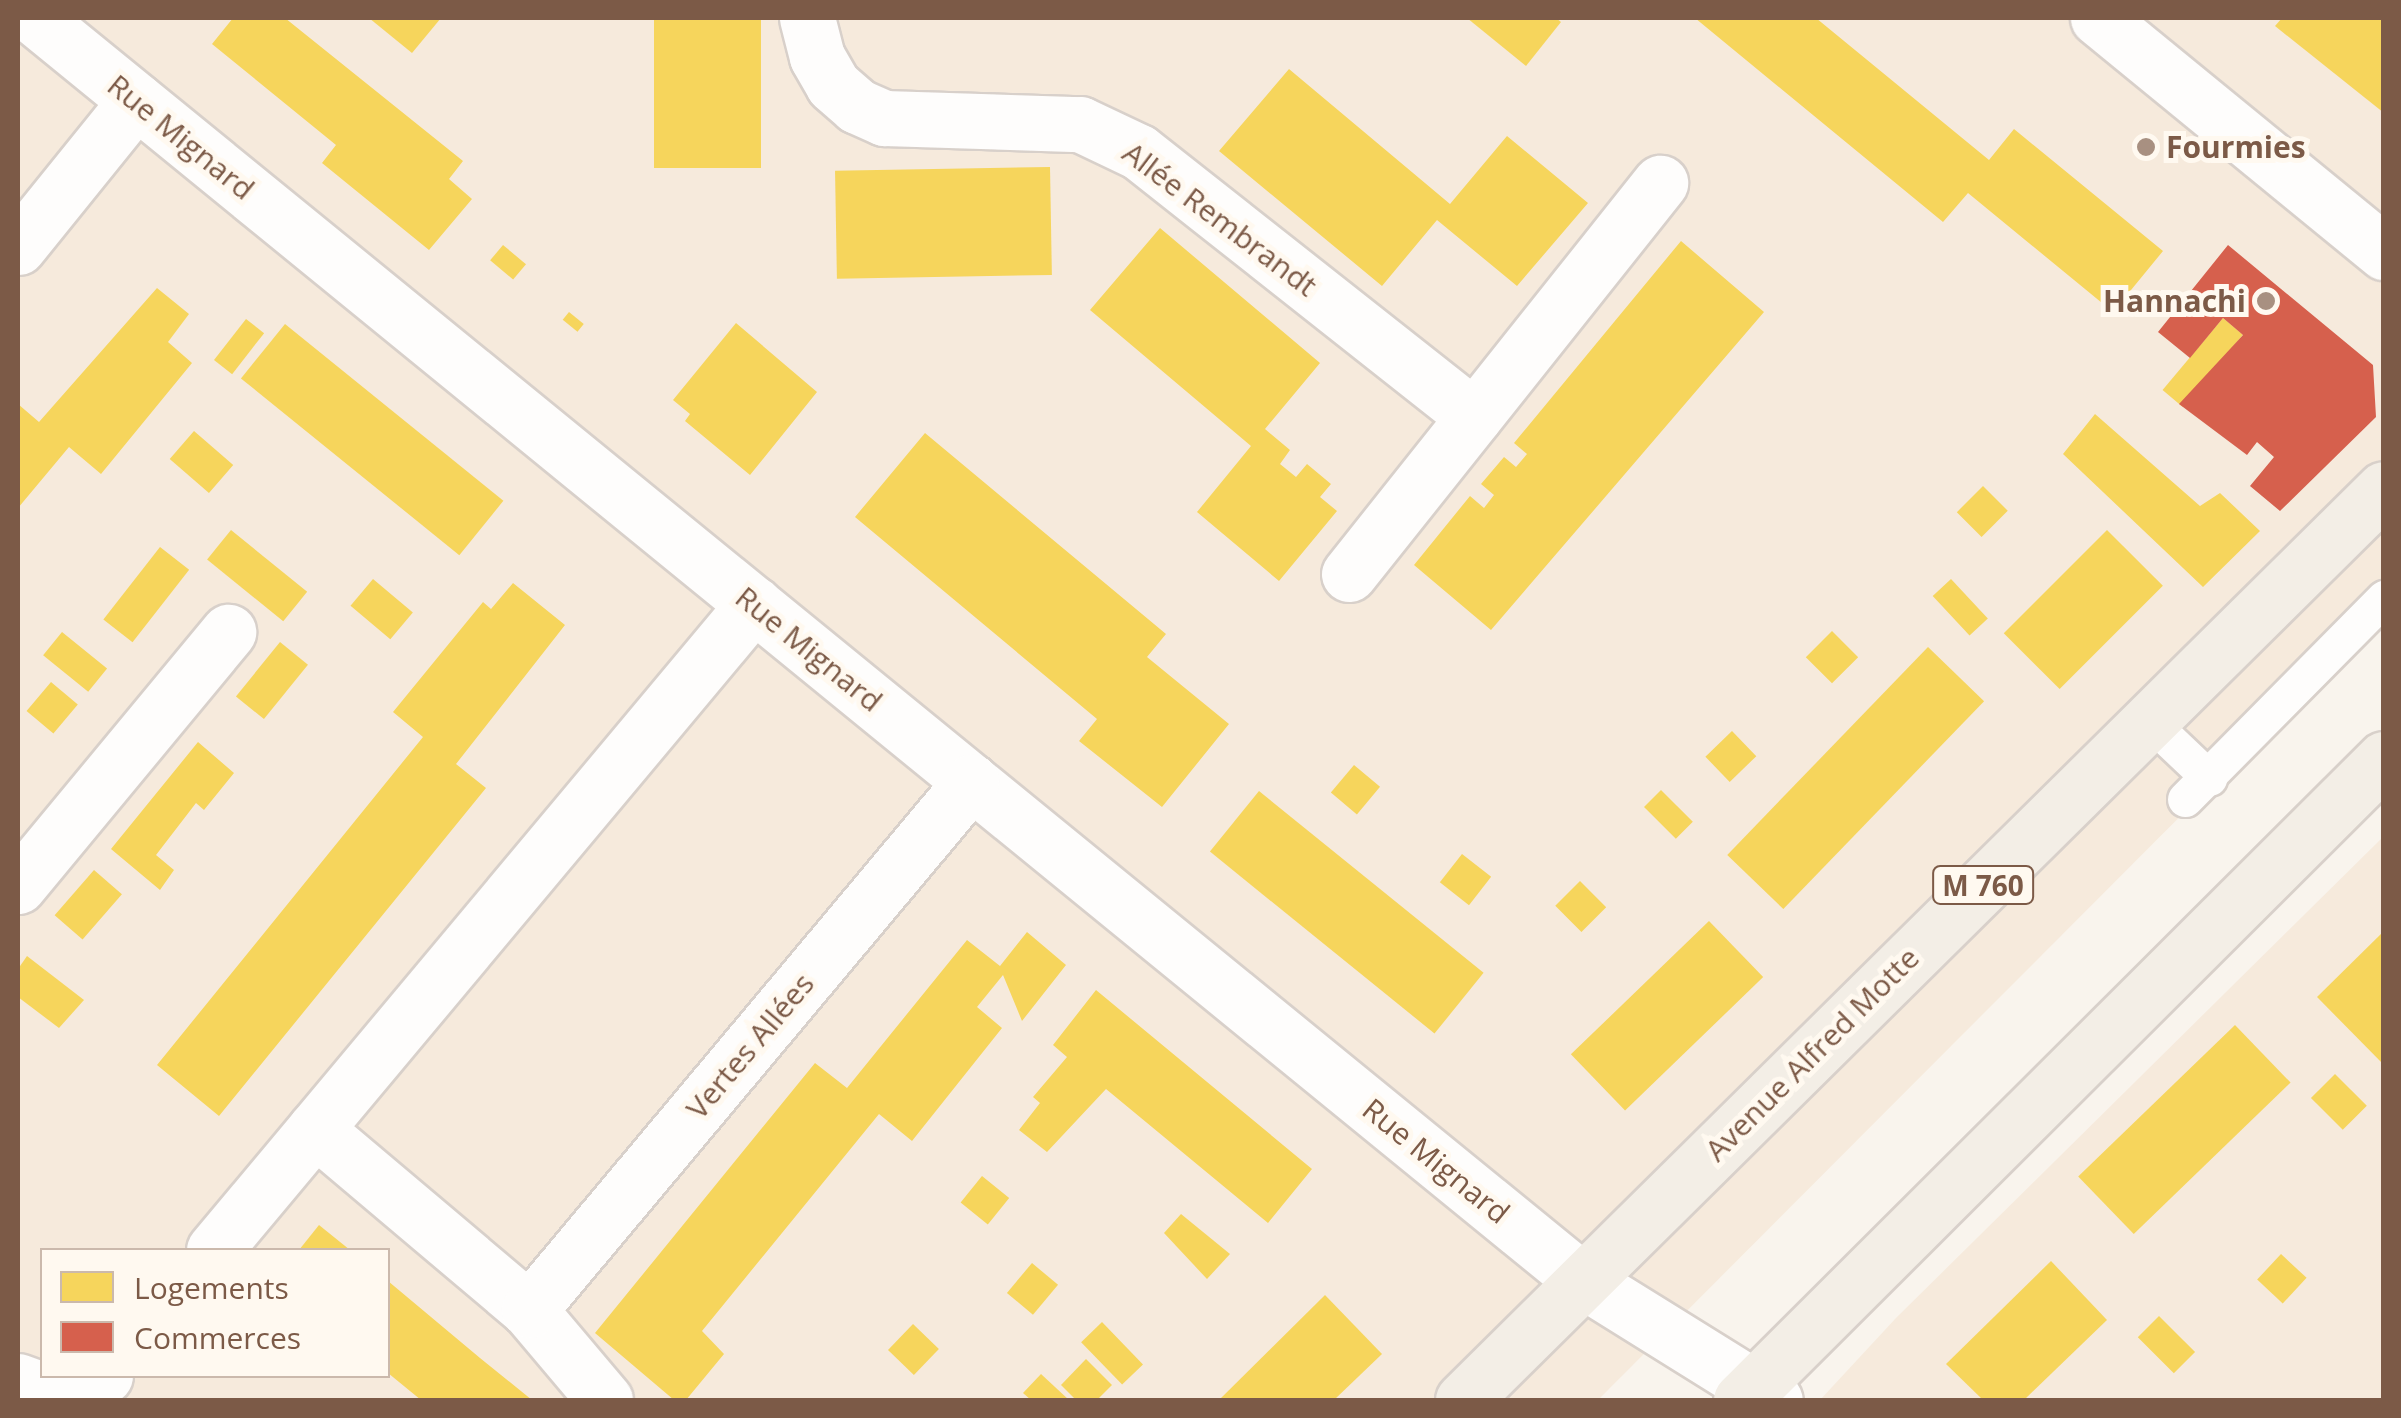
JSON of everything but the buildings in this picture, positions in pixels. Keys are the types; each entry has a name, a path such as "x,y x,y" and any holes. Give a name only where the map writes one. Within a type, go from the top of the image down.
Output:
{"main road":[{"name":"Avenue Alfred Motte","path":"1463,1400 2382,494"},
{"path":"1757,1396 2384,759"}],"street":[{"name":"Rue Mignard","path":"35,18 1582,1280"},
{"name":"Allée Rembrandt","path":"807,18 817,57 833,85 857,106 884,118 1080,124 1139,152 1474,416"},
{"path":"2098,18 2384,252"},
{"path":"18,247 136,101"},
{"path":"1349,574 1660,183"},
{"path":"216,1248 754,604"},
{"path":"18,886 228,632"},
{"name":"Vertes Allées","path":"529,1310 971,782"},
{"path":"315,1129 529,1310 606,1400"},
{"path":"1582,1280 1757,1396"},
{"path":"18,1381 46,1390 78,1390 101,1378"}],"lane":[{"path":"2149,721 2197,788 2384,598"}],"shaded area":[{"path":"18,18 2383,18 2383,613 1598,1400 18,1400"},
{"path":"2383,837 2383,1400 1820,1400 1896,1318"}],"place":[{"name":"Fourmies","path":"2146,147"},
{"name":"Hannachi","path":"2266,301"}]}
